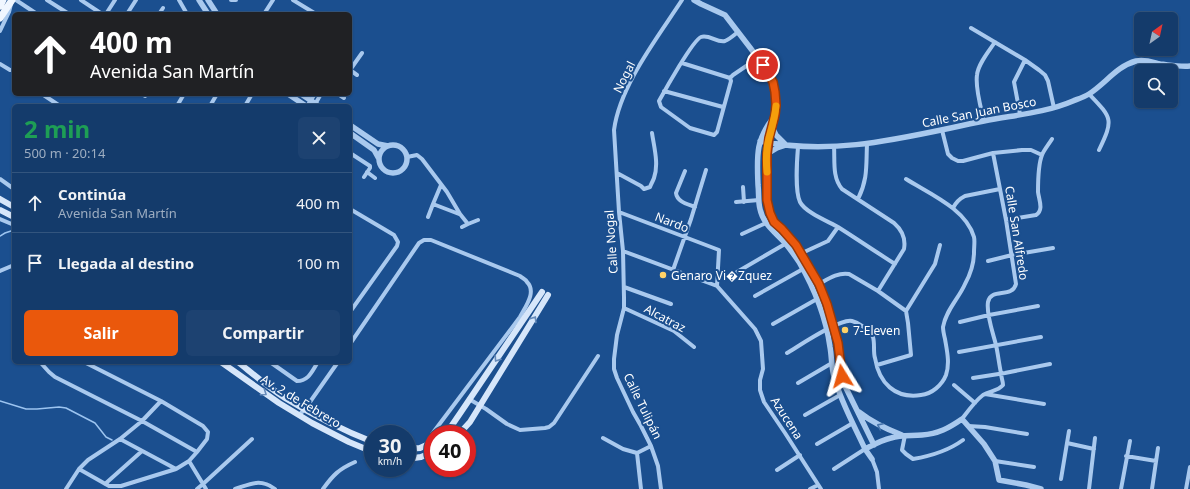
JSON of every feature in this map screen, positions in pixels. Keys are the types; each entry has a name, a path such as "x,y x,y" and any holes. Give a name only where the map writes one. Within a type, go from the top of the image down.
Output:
{"main road":[{"path":"0,6 10,0"},
{"path":"0,18 10,0"},
{"path":"0,199 12,206"},
{"path":"0,210 12,217"},
{"path":"451,425 542,292"},
{"path":"467,425 548,295"},
{"name":"Av. 2 de Febrero","path":"224,364 278,403 312,423 364,448"},
{"name":"Av. 2 de Febrero","path":"241,364 284,397 316,416 364,438"}],"street":[{"path":"0,31 9,12 10,0 33,12"},
{"path":"47,0 66,12"},
{"path":"82,0 99,12"},
{"path":"107,12 115,0"},
{"path":"127,12 136,0"},
{"path":"180,0 186,12"},
{"path":"199,0 207,12"},
{"path":"208,0 216,12"},
{"path":"231,0 236,0"},
{"path":"265,12 273,0"},
{"path":"293,0 300,2 313,12"},
{"name":"Nogal","path":"617,173 614,130 615,122 623,100 644,59 682,0"},
{"path":"694,0 725,15 758,58 773,82 776,105 775,115 771,125 767,154 768,208 774,222 782,229 802,253 824,295 838,343 842,376 845,386 874,445 872,458"},
{"path":"160,12 163,8"},
{"path":"971,28 1025,60 1045,75 1048,81 1054,108"},
{"path":"738,32 725,41 719,41 705,36 700,37 664,91 659,101 661,107 690,128 714,135 717,132 731,81 730,78 758,58"},
{"path":"984,121 977,86 977,75 979,67 995,42"},
{"path":"352,67 362,53"},
{"path":"1020,114 1014,82 1025,60"},
{"name":"Calle San Juan Bosco","path":"760,141 798,147 866,144 1054,108 1089,94 1120,69 1137,61 1147,60 1179,67 1190,66"},
{"path":"682,63 730,78"},
{"path":"0,64 12,70"},
{"path":"352,71 357,75"},
{"path":"664,91 723,107"},
{"path":"1089,94 1103,108 1109,123 1107,132 1099,150"},
{"path":"45,96 57,104"},
{"path":"292,96 310,104"},
{"path":"303,96 311,104"},
{"path":"313,104 320,96"},
{"path":"771,125 760,141 757,159 759,200 762,218 799,262 813,288 827,330 833,373 840,395 865,450 872,458 877,472 879,489"},
{"path":"767,154 786,145 776,135 771,125"},
{"path":"352,126 378,144 401,147 405,151 407,157 404,168 395,172 386,170 382,166 377,153 352,134"},
{"path":"942,130 948,154 958,161 993,153 1017,150 1031,150 1042,155"},
{"path":"617,173 644,189 650,186 654,178 656,156 652,133"},
{"path":"360,140 363,134"},
{"path":"1006,220 1036,215 1041,211 1038,194 1038,182 1042,155 1052,139"},
{"path":"858,199 866,179 866,144"},
{"path":"380,160 380,154 389,146"},
{"path":"834,146 835,176 837,183 842,189 894,223 904,235 904,249 878,291"},
{"path":"798,147 798,197 801,204 894,264"},
{"name":"Calle San Alfredo","path":"962,419 975,403 985,394 1002,387 1003,382 989,315 988,302 994,294 1012,291 1015,289 1016,284 1006,220 993,153"},
{"path":"352,154 370,166 364,177"},
{"path":"407,157 414,155 419,156 468,224"},
{"path":"673,270 706,170"},
{"path":"685,171 676,196 679,200 694,207"},
{"path":"367,172 375,178"},
{"name":"Calle Nogal","path":"617,173 623,251 624,308"},
{"path":"0,179 12,187"},
{"path":"787,353 833,326 850,320 866,329 872,337 874,358 880,376 895,392 908,395 921,395 931,392 939,386 946,376 948,363 943,328 947,315 965,284 974,256 974,238 966,220 954,208 906,179"},
{"path":"428,217 441,185"},
{"path":"743,187 744,202"},
{"path":"954,208 956,202 965,196 1000,189"},
{"path":"736,202 759,200"},
{"path":"433,204 460,214"},
{"path":"352,210 394,235 398,242 397,246 352,309"},
{"name":"Nardo","path":"619,212 719,250 717,286"},
{"path":"0,219 12,224"},
{"path":"462,227 478,220"},
{"path":"742,234 766,223"},
{"path":"802,253 828,240 838,228"},
{"path":"776,234 782,229"},
{"path":"352,341 419,243 424,240 431,240 520,276 528,282 531,290 530,296 520,317 439,425"},
{"path":"737,272 785,244"},
{"path":"877,365 911,356 906,312 935,264 940,245"},
{"path":"988,261 1053,248"},
{"path":"623,251 717,286"},
{"path":"0,270 12,266"},
{"path":"755,296 803,270"},
{"path":"819,284 839,274 849,274 878,291 906,312"},
{"name":"Azucena","path":"717,286 755,329 761,341 763,369 760,380 760,390 764,402 820,487"},
{"path":"624,287 671,304"},
{"path":"542,292 546,292 548,295"},
{"path":"773,324 824,295"},
{"path":"960,322 1038,306"},
{"name":"Alcatraz","path":"624,308 670,329 694,348"},
{"name":"Calle Tulipán","path":"624,308 617,335 614,369 633,412 651,446 658,466 661,489"},
{"path":"959,352 1041,337"},
{"path":"469,399 515,429 525,431 549,427 554,423 598,356"},
{"path":"798,384 832,363"},
{"path":"42,364 55,377 142,421 197,452"},
{"path":"78,469 109,486 121,486 176,469 189,461 206,439 208,432 203,426 160,401 88,364"},
{"path":"273,364 297,381 303,381 308,378 317,364"},
{"path":"299,415 305,409 337,364"},
{"path":"973,378 1050,364"},
{"path":"954,385 975,403"},
{"path":"985,394 1044,404"},
{"path":"805,415 840,395"},
{"path":"66,489 78,469 142,421 160,401"},
{"path":"858,412 871,422 905,435"},
{"path":"834,469 865,450 889,438 905,435 921,436 937,433 952,426 962,419 984,444 995,460 999,480 1040,489"},
{"path":"817,444 853,423"},
{"path":"968,426 985,427 1027,434"},
{"path":"1061,478 1069,431"},
{"path":"905,435 902,450 913,458 940,453 963,440"},
{"path":"603,438 624,449 637,453 651,446"},
{"path":"1089,489 1095,438"},
{"path":"120,439 176,469"},
{"path":"196,489 252,439"},
{"path":"1120,489 1130,441"},
{"path":"1066,443 1094,449"},
{"path":"1152,489 1158,448"},
{"path":"105,484 142,451"},
{"path":"637,453 641,489"},
{"path":"777,470 800,455"},
{"path":"1126,456 1156,461"},
{"path":"995,460 1034,467"},
{"path":"189,461 206,489"},
{"path":"323,489 341,468 355,462"},
{"path":"1186,489 1190,467"},
{"path":"235,489 259,482 265,483 275,489"},
{"path":"810,489 820,487"}],"waterway":[{"path":"0,236 12,231"},
{"path":"0,401 26,409 66,408 95,423 106,437 112,440"}],"slow traffic":[{"path":"767,172 766,166 768,143 776,106"}],"place":[{"name":"Genaro Vi�Zquez","path":"663,275"},
{"name":"7-Eleven","path":"845,330"}],"route":[{"path":"763,65 773,82 776,105 769,138 766,166 768,208 774,222 782,229 802,253 819,284 827,304 838,343 842,376"}]}
